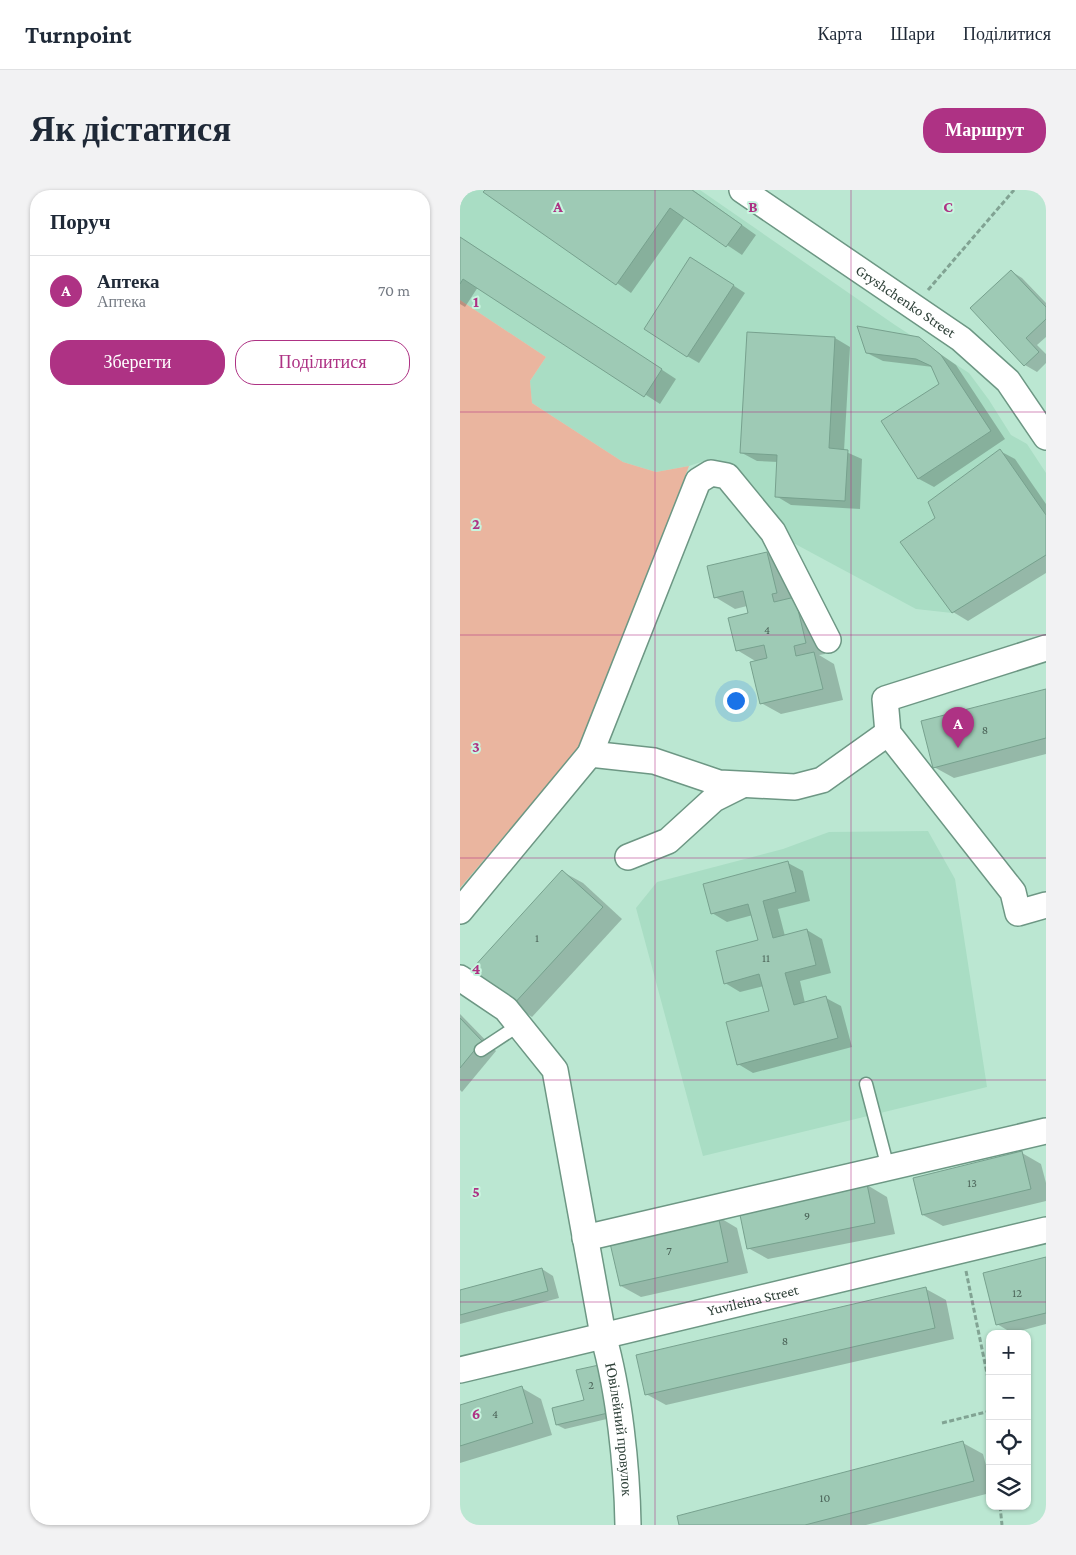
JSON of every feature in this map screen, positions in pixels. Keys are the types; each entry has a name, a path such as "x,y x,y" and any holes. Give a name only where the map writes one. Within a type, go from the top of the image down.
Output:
{"street":[{"name":"Gryshchenko Street","path":"742,190 961,339 1008,381 1046,437"},
{"path":"460,911 590,754 698,481 711,473 727,476 773,532 828,640"},
{"path":"1046,648 885,699 888,733 1013,892 1018,912 1046,905"},
{"path":"590,754 654,761 719,783 795,787 822,780 888,733"},
{"path":"628,857 668,841 714,799 742,785"},
{"name":"Ювілейний провулок","path":"460,978 506,1009 555,1070 603,1335 613,1368 628,1498 628,1525"},
{"path":"585,1238 1046,1131"},
{"name":"Yuvileina Street","path":"460,1370 1046,1230"}],"lane":[{"path":"481,1050 519,1026"},
{"path":"866,1084 888,1168"}],"path":[{"path":"913,307 1014,190"},
{"path":"961,1250 987,1375"},
{"path":"942,1423 986,1412"},
{"path":"1000,1510 1002,1525"}],"shaded area":[{"path":"460,190 700,190 895,325 969,373 1011,435 1027,444 1046,473 1046,555 952,613 916,609 773,532 723,466 704,461 689,466 656,472 623,462 532,403 530,381 546,357 460,300"},
{"path":"460,300 546,357 530,381 532,403 623,462 656,472 689,466 584,742 460,888"},
{"path":"928,831 955,879 987,1087 703,1156 636,908 657,882 783,849 829,832"}],"building":[{"path":"485,190 692,190 742,225 726,247 670,208 616,285 483,192"},
{"path":"460,237 662,369 644,397 463,279 460,284"},
{"path":"690,257 734,285 687,357 644,329"},
{"path":"1011,270 1046,307 1046,319 1026,338 1039,352 1024,366 970,308"},
{"path":"857,326 919,337 941,355 991,431 918,479 881,421 939,384 931,366 916,359 866,353"},
{"path":"747,332 835,337 829,448 848,450 845,501 775,497 777,455 740,453"},
{"path":"1000,449 1046,515 1046,555 952,613 900,542 935,518 928,502"},
{"path":"767,552 777,593 772,594 774,602 795,597 806,643 794,646 796,656 814,652 823,689 760,704 750,662 767,658 764,645 736,651 728,618 748,613 743,591 714,598 707,566"},
{"path":"1046,689 1046,738 933,768 921,721"},
{"path":"788,861 796,892 763,901 773,938 807,929 816,965 785,973 794,1005 826,996 838,1038 737,1065 726,1022 769,1011 759,974 724,984 716,951 758,940 748,904 711,914 703,884"},
{"path":"562,870 603,907 512,1006 472,969"},
{"path":"460,1018 482,1041 460,1068"},
{"path":"1022,1151 1031,1189 922,1215 913,1178"},
{"path":"867,1184 875,1223 747,1249 739,1210"},
{"path":"718,1215 728,1262 620,1286 609,1239"},
{"path":"1046,1257 1046,1313 996,1325 983,1273"},
{"path":"542,1268 548,1291 460,1315 460,1290"},
{"path":"926,1287 935,1328 645,1395 636,1355"},
{"path":"599,1365 608,1413 556,1425 552,1408 584,1400 576,1370"},
{"path":"522,1386 533,1423 460,1446 460,1405"},
{"path":"963,1441 974,1481 805,1525 679,1525 677,1516"}],"place":[{"name":"Аптека","path":"958,748"}]}
